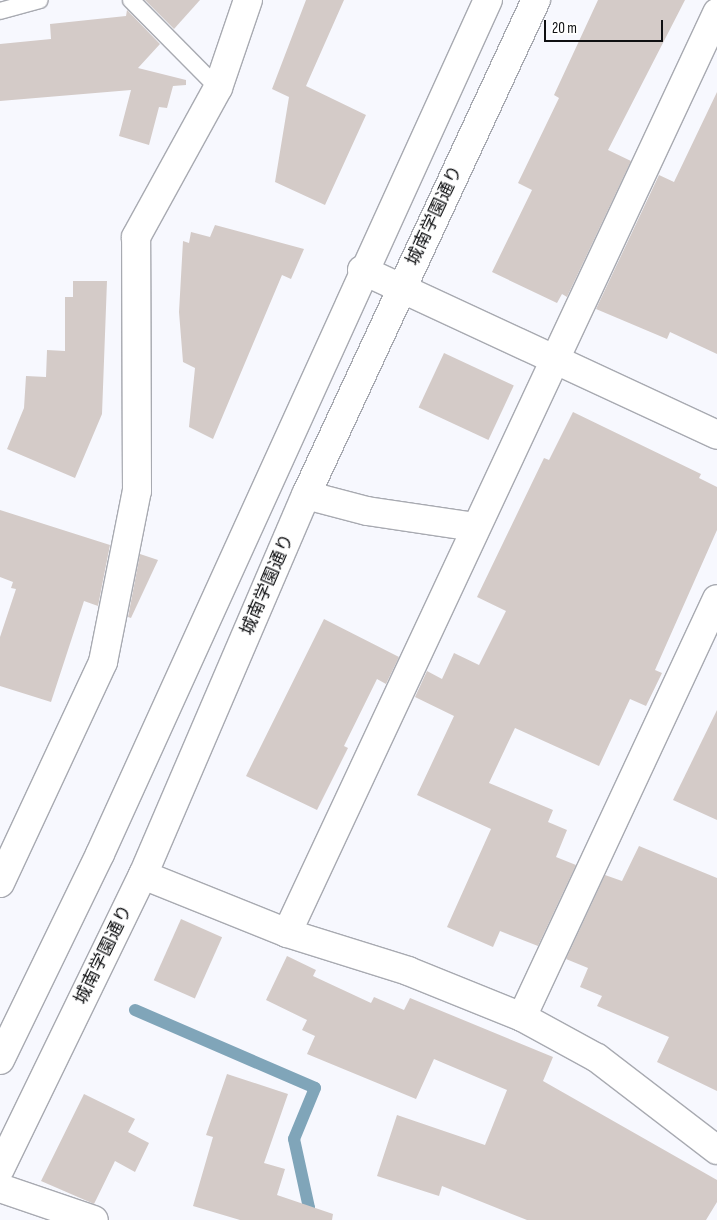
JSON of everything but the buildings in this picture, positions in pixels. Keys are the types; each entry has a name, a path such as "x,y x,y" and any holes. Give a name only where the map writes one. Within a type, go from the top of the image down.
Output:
{"street":[{"path":"0,883 103,662 137,491 136,237 218,88 248,0"},
{"path":"0,1060 100,854 362,270 488,0"},
{"name":"城南学園通り","path":"0,1169 143,875 306,496 536,0"},
{"path":"287,933 474,527 717,13"},
{"path":"362,270 555,358 717,435"},
{"path":"306,496 367,511 474,527"},
{"path":"522,1017 717,599"},
{"path":"143,875 287,933 408,971 522,1017 597,1058 717,1150"},
{"path":"0,1188 94,1220"}],"lane":[{"path":"0,11 40,0"},
{"path":"131,0 218,88"}],"waterway":[{"path":"135,1010 315,1088 294,1139 309,1208 304,1220"}]}
